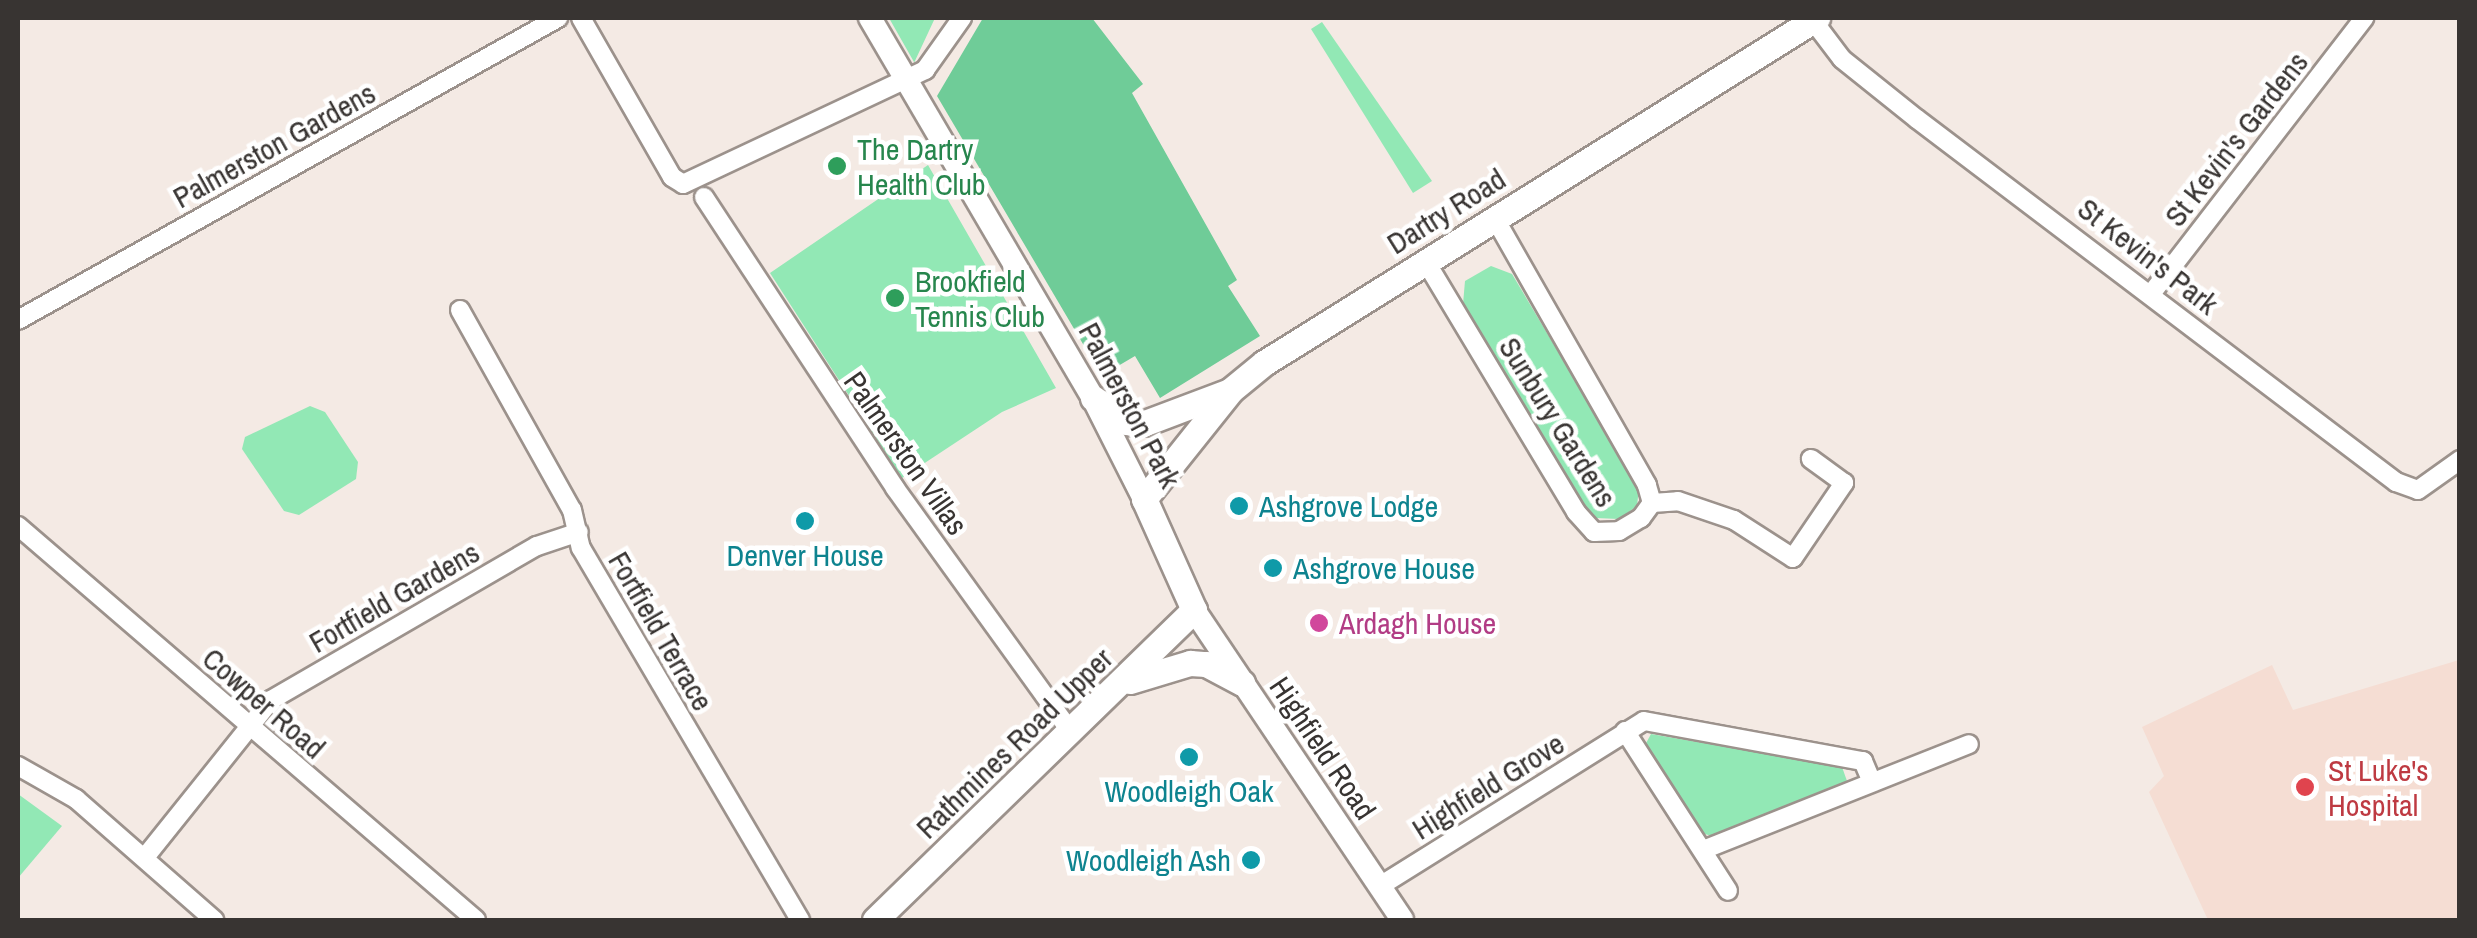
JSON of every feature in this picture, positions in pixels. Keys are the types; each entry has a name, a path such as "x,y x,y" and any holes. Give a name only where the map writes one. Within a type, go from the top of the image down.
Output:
{"main road":[{"name":"Dartry Road","path":"1144,499 1231,390 1495,218 1814,19"},
{"path":"1093,398 1127,422 1145,423 1231,390"},
{"name":"Palmerston Park","path":"1144,499 1194,610"},
{"name":"Rathmines Road Upper","path":"875,920 1125,684 1194,610"},
{"path":"1125,684 1190,663 1206,664 1242,683"}],"street":[{"name":"Palmerston Gardens","path":"18,320 558,18"},
{"path":"581,18 683,184 925,70 962,18"},
{"name":"Palmerston Park","path":"870,18 1093,398 1144,499"},
{"name":"St Kevin's Gardens","path":"2152,294 2364,18"},
{"name":"St Kevin's Park","path":"1814,19 1842,60 2396,482 2418,490 2460,460"},
{"name":"Palmerston Villas","path":"704,197 895,488 1072,733"},
{"name":"Sunbury Gardens","path":"1426,262 1594,532 1619,532 1652,503 1495,218"},
{"name":"Fortfield Terrace","path":"460,310 578,532 581,548 800,920"},
{"path":"1652,503 1678,501 1734,520 1793,558 1844,483 1811,459"},
{"name":"Cowper Road","path":"18,526 476,920"},
{"name":"Fortfield Gardens","path":"146,856 271,700 537,546 578,532"},
{"name":"Highfield Road","path":"1194,610 1402,920"},
{"name":"Highfield Grove","path":"1380,886 1644,721 1863,761 1872,780"},
{"path":"1625,731 1728,891"},
{"path":"1703,850 1969,744"},
{"path":"18,766 76,799 146,856 214,920"}],"shaded area":[{"name":"St Luke's Hospital","path":"2459,660 2459,920 2208,920 2149,792 2164,776 2142,727 2272,665 2293,710"}],"green space":[{"path":"889,18 935,18 914,63 914,62"},
{"path":"983,18 1092,18 1143,84 1132,93 1237,280 1228,286 1260,336 1160,398 1135,356 1118,366 1108,352 1093,361 937,96"},
{"path":"1322,22 1432,181 1413,193 1311,29"},
{"name":"Brookfield Tennis Club","path":"928,165 1056,388 1002,412 902,478 770,273"},
{"path":"1491,266 1512,274 1639,488 1637,506 1619,519 1596,518 1585,509 1463,304 1465,281"},
{"path":"310,406 325,412 358,462 356,479 299,515 284,511 242,449 245,437"},
{"path":"1651,734 1842,767 1847,781 1712,836 1701,833 1645,745"},
{"path":"18,794 62,826 18,878"}],"place":[{"name":"The Dartry Health Club","path":"837,166"},
{"name":"Brookfield Tennis Club","path":"895,298"},
{"name":"Ashgrove Lodge","path":"1239,506"},
{"name":"Denver House","path":"805,521"},
{"name":"Ashgrove House","path":"1273,568"},
{"name":"Ardagh House","path":"1319,623"},
{"name":"Woodleigh Oak","path":"1189,757"},
{"name":"St Luke's Hospital","path":"2305,787"},
{"name":"Woodleigh Ash","path":"1251,860"}]}
